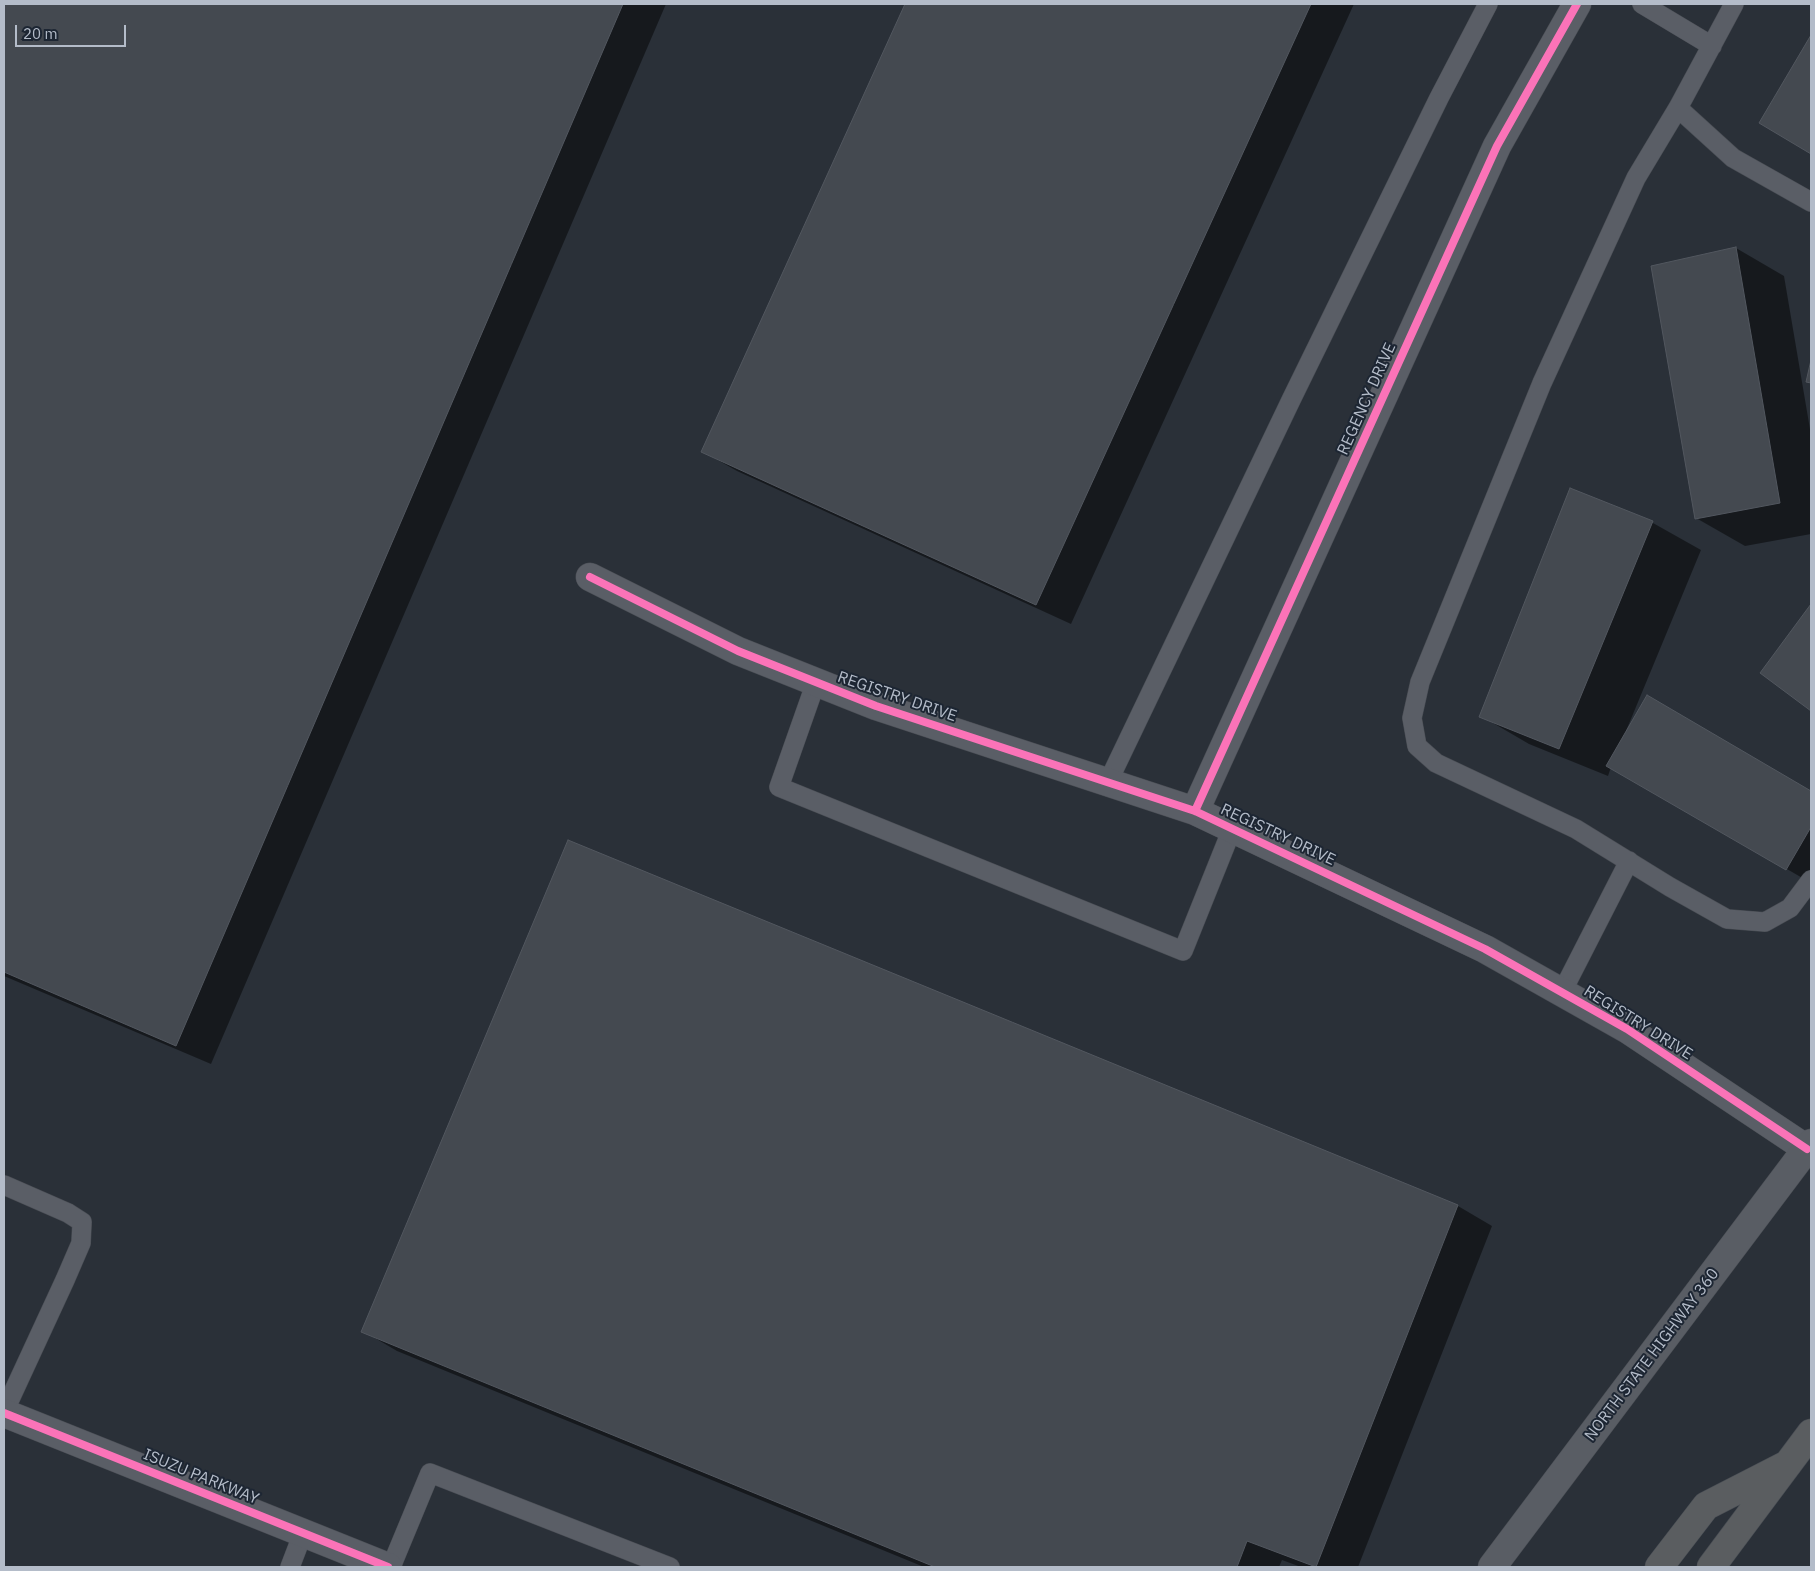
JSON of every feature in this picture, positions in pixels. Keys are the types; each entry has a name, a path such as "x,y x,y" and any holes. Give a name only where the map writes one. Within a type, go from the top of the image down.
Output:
{"highway":[{"path":"1711,1567 1811,1433"},
{"path":"1659,1567 1706,1506 1788,1464"}],"main road":[{"name":"NORTH STATE HIGHWAY 360","path":"1492,1567 1809,1146"}],"street":[{"name":"REGENCY DRIVE","path":"1195,811 1497,146 1577,4"},
{"name":"REGISTRY DRIVE","path":"590,577 738,651 876,706 1195,811 1485,949 1627,1029 1809,1146"},
{"name":"ISUZU PARKWAY","path":"4,1412 390,1567"}],"lane":[{"path":"1108,782 1292,398 1439,98 1488,4"},
{"path":"1642,4 1712,46"},
{"path":"1734,4 1678,108 1636,178 1542,383 1420,682 1412,718 1417,746 1436,763 1576,829 1727,919 1765,922 1790,908 1811,880"},
{"path":"1678,108 1733,158 1811,202"},
{"path":"816,682 779,787 1183,951 1232,829"},
{"path":"1562,992 1628,861"},
{"path":"4,1185 68,1213 82,1222 81,1243 66,1280 4,1412"},
{"path":"390,1567 430,1473 670,1567"},
{"path":"290,1567 303,1533"}],"building":[{"path":"4,4 623,4 176,1046 4,972"},
{"path":"905,4 1311,4 1036,605 701,452"},
{"path":"1811,35 1811,154 1759,123"},
{"path":"1736,247 1780,503 1695,519 1651,266"},
{"path":"1811,360 1811,383 1806,382"},
{"path":"1570,488 1653,521 1559,749 1479,717"},
{"path":"1811,604 1811,711 1760,673"},
{"path":"1647,695 1811,791 1811,827 1786,870 1606,766"},
{"path":"568,840 1458,1205 1316,1567 1247,1541 1237,1567 935,1567 361,1332"}],"cycle path":[{"path":"1195,811 1497,146 1577,4"},
{"path":"590,577 738,651 876,706 1195,811 1485,949 1627,1029 1807,1149"},
{"path":"4,1413 388,1567"}]}
